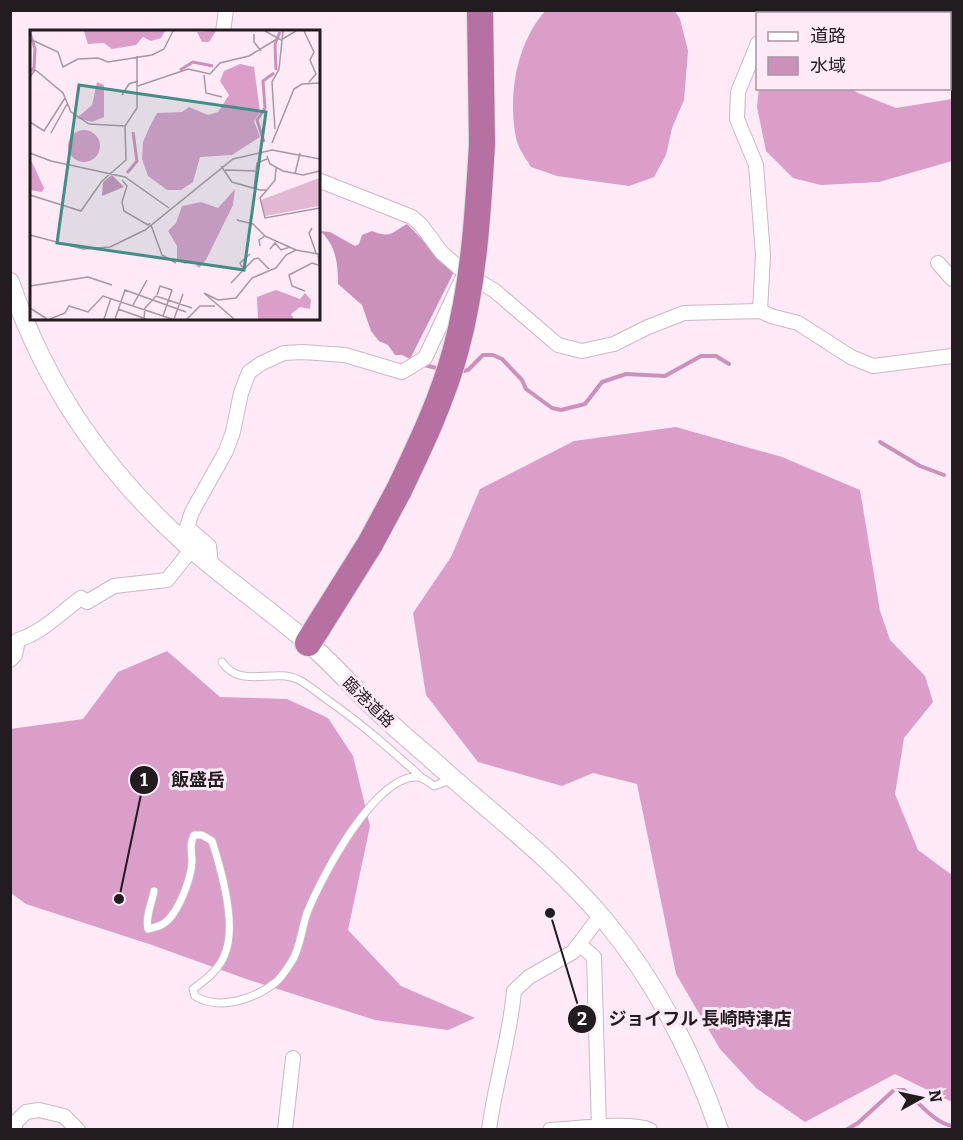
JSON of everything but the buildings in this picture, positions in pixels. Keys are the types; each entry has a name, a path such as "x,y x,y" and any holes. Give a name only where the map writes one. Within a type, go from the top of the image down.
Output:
{"highway":[{"path":"308,643 370,544 399,490 424,438 456,349 475,246 482,144 480,10"}],"street":[{"path":"223,30 226,10"},
{"path":"756,48 738,92 737,119 756,165 763,255 760,311"},
{"path":"320,181 412,218 421,225 442,253 465,273 495,291 558,345 582,351 614,344 684,313 760,311 798,322 851,357 873,366 952,356"},
{"path":"938,263 952,279"},
{"path":"211,566 209,546 187,527 192,512 226,451 233,432 241,393 249,372 284,353 303,352 345,355 402,372 425,358 465,273"},
{"name":"臨港道路","path":"10,282 24,321 46,368 82,430 108,464 154,514 211,566 308,643 377,711 528,843 600,916 648,979 689,1053 719,1130"},
{"path":"10,660 15,655 18,640 50,624 59,614 81,598 87,602 114,586 167,580 192,549"},
{"path":"489,1130 514,992 529,977 573,952 600,916"},
{"path":"579,944 594,957 599,1128"},
{"path":"285,1130 293,1058"},
{"path":"15,1130 15,1124 26,1112 39,1110 64,1116 78,1130"},
{"path":"550,1130 599,1128 611,1125 650,1130"}],"lane":[{"path":"222,662 228,670 236,674 255,678 282,676 297,679 364,726 434,786 453,779"},
{"path":"154,891 146,921 148,929 163,925 174,913 185,890 192,863 189,845 194,835 202,835 212,841 227,898 229,933 226,951 213,974 193,989 195,996 201,1000 221,1004 259,992 277,982 294,958 308,911 324,875 346,838 376,800 394,784 406,778 421,777"}],"shaded area":[{"path":"546,10 675,11 680,19 688,51 684,100 672,128 666,155 654,177 629,186 557,176 531,167 516,138 514,87 521,54 536,23"},
{"path":"759,90 853,90 896,108 952,99 952,161 879,182 821,185 793,178 766,151 757,107"},
{"path":"676,427 782,457 860,490 880,611 890,640 925,676 933,702 904,738 895,794 918,850 952,875 952,1102 895,1074 805,1122 756,1088 720,1049 676,974 637,784 593,773 562,786 478,762 426,695 413,613 451,557 480,489 574,441"},
{"path":"167,651 220,697 287,699 328,718 353,756 370,826 348,930 401,986 475,1018 448,1030 375,1020 26,904 11,893 10,729 83,719 118,672"}],"water":[{"path":"407,224 454,272 410,359 402,355 395,355 388,345 379,341 371,331 362,305 338,284 333,248 320,231 330,232 355,246 359,244 362,235 372,231 387,234"}],"waterway":[{"path":"459,372 468,370 483,355 493,355 502,359 522,380 526,389 552,408 561,410 585,404 602,382 626,374 665,376 701,356 716,356 729,364"},
{"path":"421,364 440,369"},
{"path":"880,442 920,466 944,475"},
{"path":"846,1130 858,1123 894,1090 904,1090 939,1121 952,1126"}],"place":[{"name":"飯盛岳","path":"119,899"},
{"name":"ジョイフル 長崎時津店","path":"550,913"}]}
